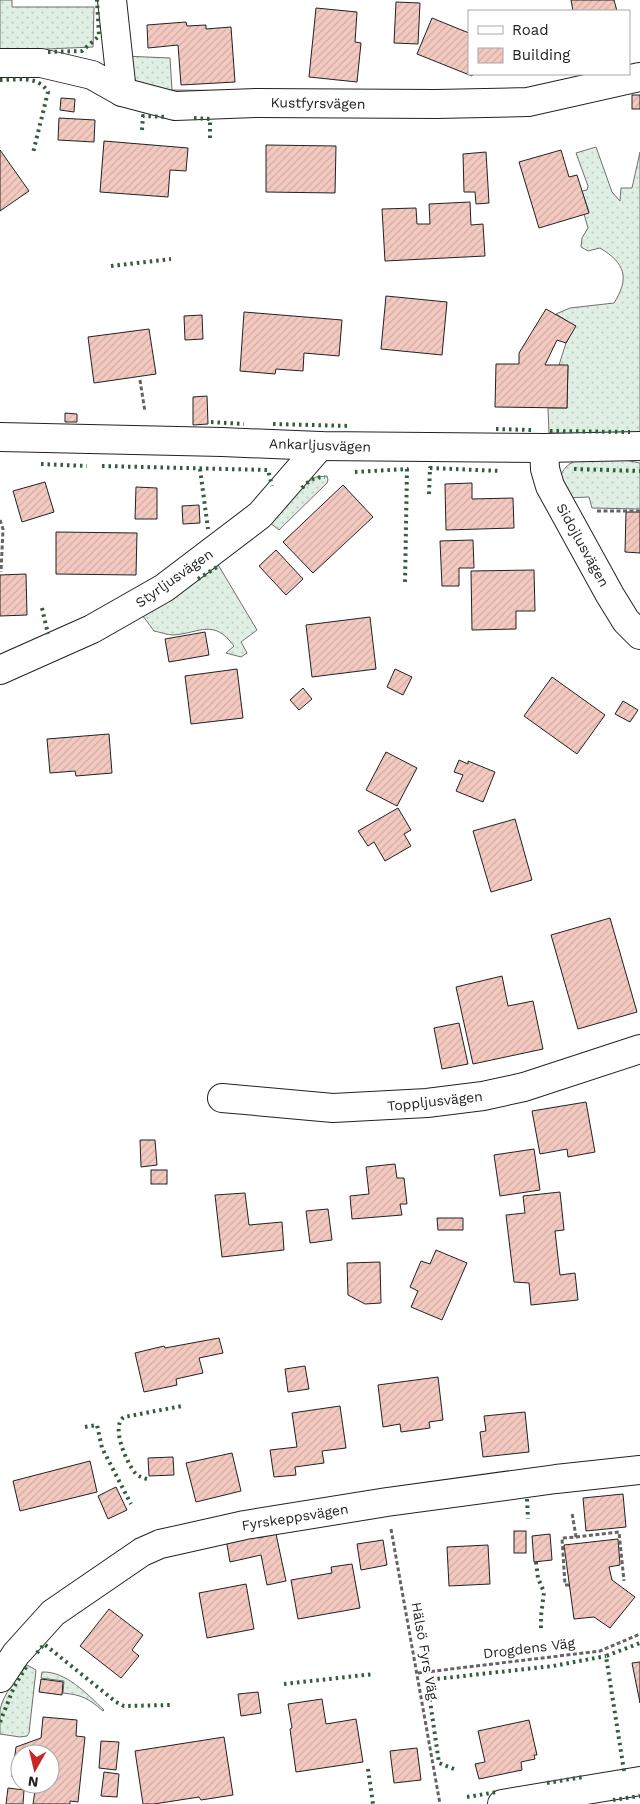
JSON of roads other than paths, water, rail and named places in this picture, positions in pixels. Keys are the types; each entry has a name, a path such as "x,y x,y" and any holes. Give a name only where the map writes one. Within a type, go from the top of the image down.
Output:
{"street":[{"path":"112,0 122,92"},
{"name":"Kustfyrsvägen","path":"0,63 41,63 92,75 122,92 175,106 256,103 436,104 528,102 640,77"},
{"name":"Ankarljusvägen","path":"0,437 320,446 544,448 640,446"},
{"name":"Styrljusvägen","path":"0,670 92,629 164,588 260,515 320,446"},
{"name":"Sidojlusvägen","path":"544,448 545,468 550,486 626,621 640,635"},
{"name":"Toppljusvägen","path":"222,1098 333,1108 427,1103 483,1096 524,1087 640,1049"},
{"name":"Fyrskeppsvägen","path":"0,1678 16,1654 53,1613 116,1569 151,1548 177,1539 229,1528 387,1502 556,1479 640,1470"},
{"path":"502,1804 542,1801 640,1781"}]}
